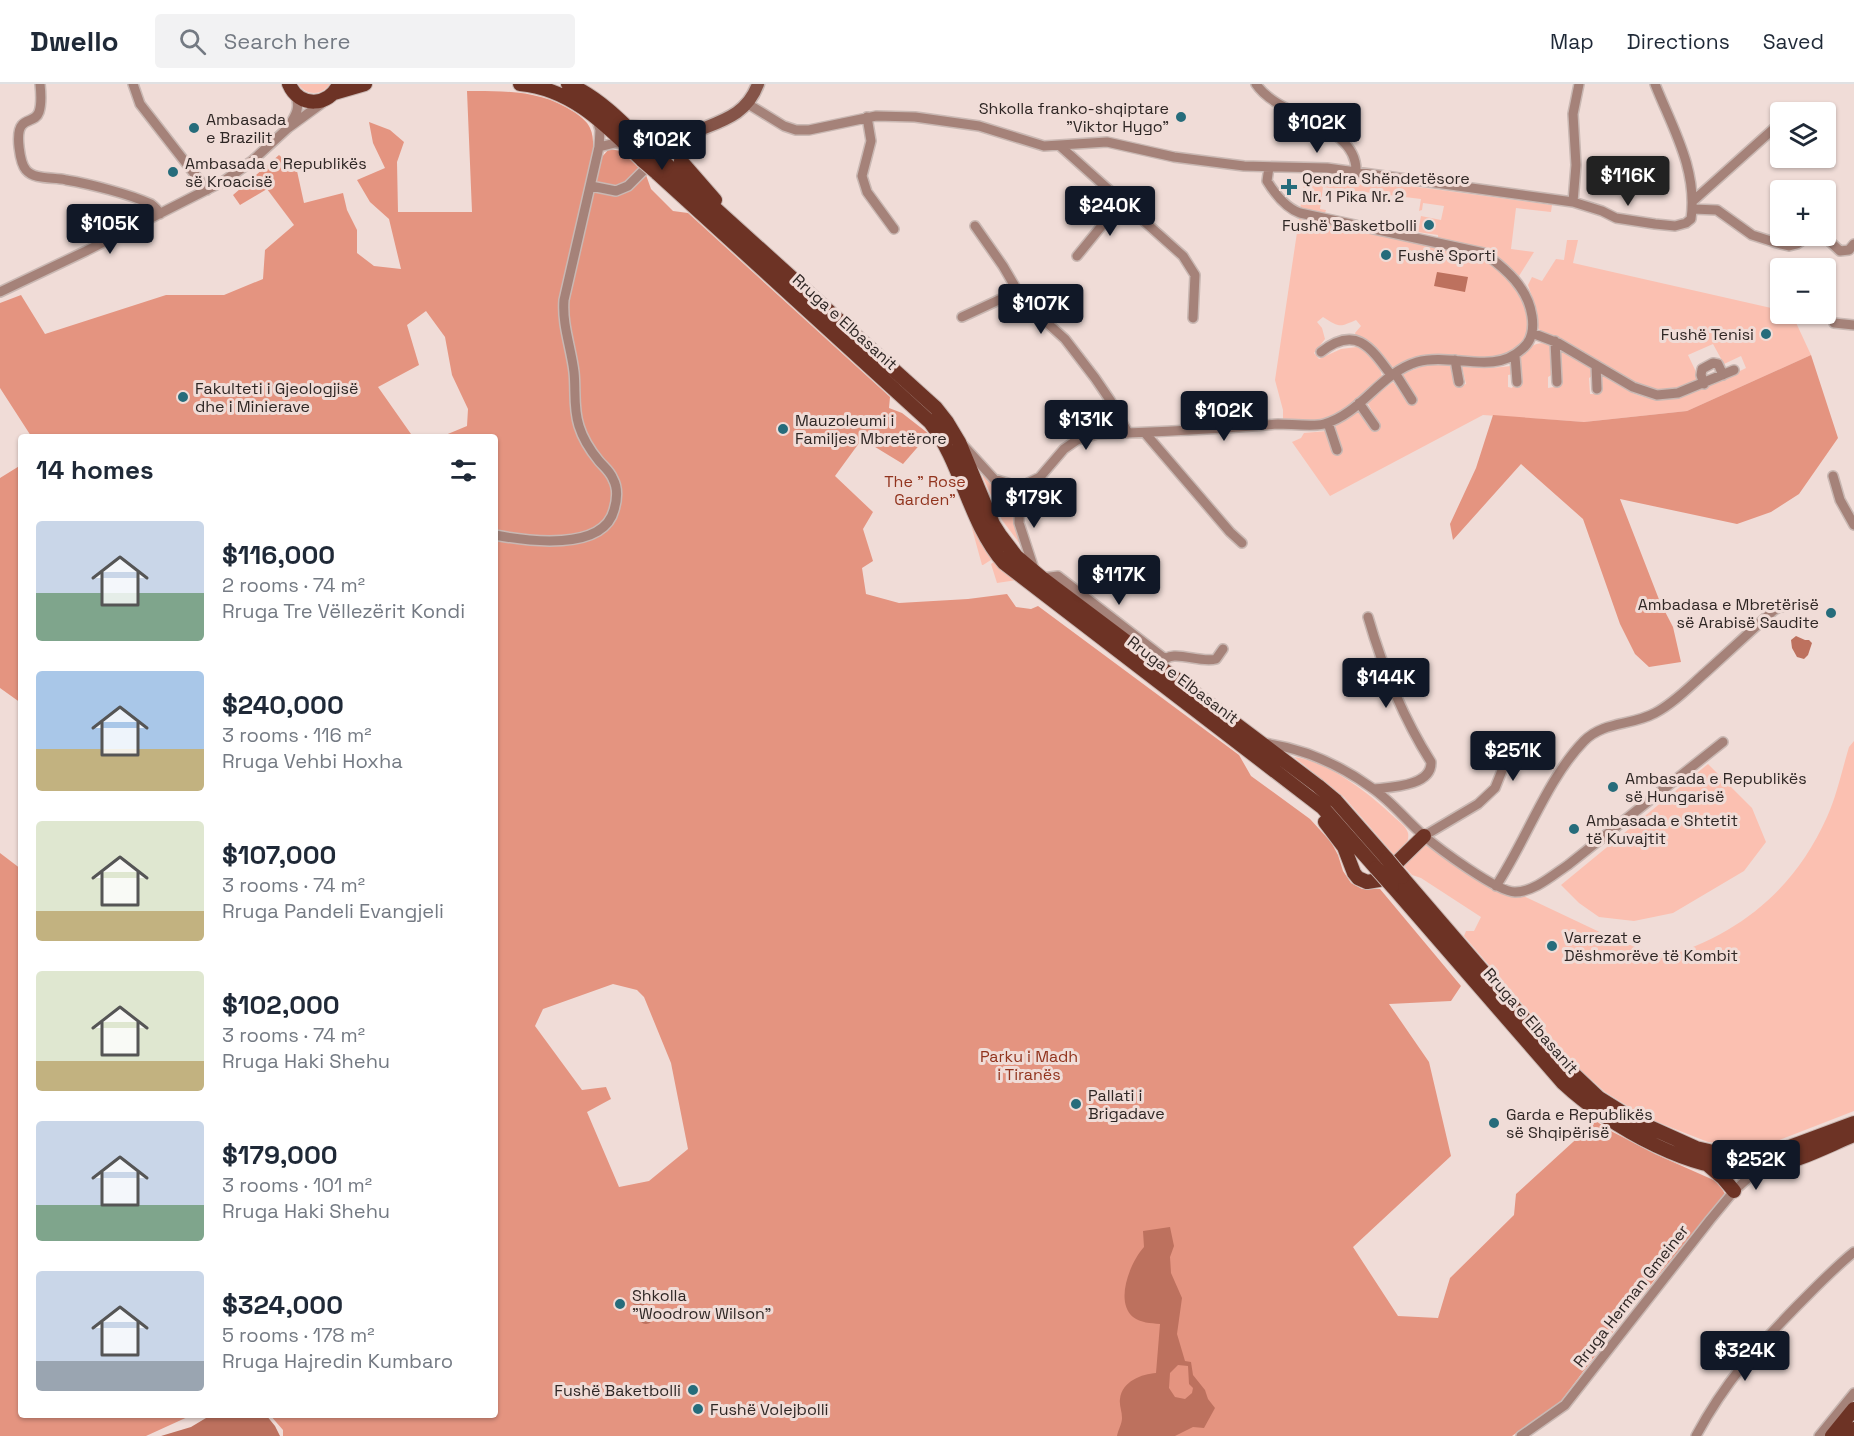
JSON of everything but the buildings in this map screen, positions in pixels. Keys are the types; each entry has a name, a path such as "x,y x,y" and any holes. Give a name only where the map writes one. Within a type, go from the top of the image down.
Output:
{"main road":[{"path":"290,88 311,102 324,100 334,91 365,84"},
{"name":"Rruga e Elbasanit","path":"520,84 544,88 583,106 624,143 648,156"},
{"name":"Rruga e Elbasanit","path":"568,84 593,98 627,127 648,156 661,169 930,422 948,449 980,527 1004,563 1297,788 1334,818 1382,863"},
{"path":"627,127 690,134 682,152 681,161 714,198 726,217"},
{"name":"Rruga e Elbasanit","path":"661,169 726,217 922,394 947,422 959,442 993,524 1006,544 1038,575 1162,661 1259,743 1305,775 1336,801 1397,882 1558,1077 1576,1095 1614,1124 1629,1132 1690,1160 1730,1169 1758,1169 1790,1161 1854,1135"},
{"path":"1297,788 1344,847 1354,873 1362,880 1374,882 1379,880 1424,836"},
{"name":"Rruga e Elbasanit","path":"1397,882 1562,1063 1599,1098 1642,1125 1708,1152 1731,1156 1755,1156 1788,1148 1854,1123"},
{"path":"1708,1165 1734,1191"},
{"path":"1832,1436 1854,1409"},
{"path":"1848,1436 1854,1429"}],"street":[{"path":"40,84 39,112 34,119 22,125 20,129 21,157 27,171 34,175 78,182 148,203 157,208 160,214"},
{"path":"133,84 140,104 207,190"},
{"path":"591,186 616,191 628,186 672,142 733,116 748,104 758,84"},
{"path":"1256,84 1269,97 1341,140 1357,162 1356,173"},
{"path":"1573,202 1576,165 1573,114 1579,84"},
{"path":"748,104 784,126 796,130 867,117 905,116 955,122 1001,132 1044,146 1107,142 1174,157 1244,166 1327,168 1573,202 1616,218 1675,226 1691,219 1693,205 1691,178 1678,138 1655,84"},
{"path":"288,128 297,112 297,100 290,88"},
{"path":"0,292 160,214 237,172 334,91"},
{"path":"498,535 537,541 566,540 599,530 608,524 614,514 616,490 614,480 584,440 578,424 575,409 574,372 563,315 564,300 599,147 600,130 596,117"},
{"path":"867,117 871,141 862,177 867,192 894,229"},
{"path":"1693,205 1770,132"},
{"path":"599,147 615,142 624,143"},
{"path":"1060,146 1183,256 1196,274 1193,318"},
{"path":"959,442 994,479 1020,487 1040,477 1064,449 1077,440 1097,434 1282,424 1321,425 1344,415 1393,374 1419,361 1500,362 1515,356 1528,344 1532,333 1531,307 1507,270 1484,253 1292,210 1267,181 1269,167"},
{"path":"1077,256 1122,201"},
{"path":"1693,205 1717,210 1752,235 1770,241"},
{"path":"975,226 1003,266 1024,302 1065,339 1110,400 1128,433"},
{"path":"1835,246 1840,251 1849,250 1854,244"},
{"path":"962,317 1016,291"},
{"path":"1836,323 1854,325"},
{"path":"1532,333 1555,341 1633,387 1657,395 1678,393 1734,370"},
{"path":"1320,352 1339,340 1355,340 1364,344 1393,374 1412,400"},
{"path":"1555,341 1557,382"},
{"path":"1515,356 1517,382"},
{"path":"1455,360 1459,382"},
{"path":"1704,384 1701,375 1702,369 1707,365 1718,364 1724,375"},
{"path":"1596,365 1597,389"},
{"path":"1359,403 1375,426"},
{"path":"1328,423 1337,450"},
{"path":"1145,433 1242,543"},
{"path":"1833,476 1840,500 1854,525"},
{"path":"1020,487 1019,523 1038,575"},
{"path":"1496,886 1512,861 1556,777 1590,735 1606,726 1637,720 1656,713 1677,698 1773,611 1783,607"},
{"path":"1368,617 1385,673 1403,714 1431,762 1431,769 1427,776 1419,780 1374,789"},
{"path":"1162,661 1178,655 1194,660 1210,661 1216,659 1223,649"},
{"path":"1424,836 1478,804 1495,788 1515,738"},
{"path":"1259,743 1306,752 1336,767 1374,789 1424,836 1496,886 1517,892 1528,889 1556,874 1723,742"},
{"name":"Rruga Herman Gmeiner","path":"1521,1436 1565,1405 1734,1191 1758,1169"},
{"path":"1696,1436 1711,1408 1734,1374 1791,1312 1854,1252"},
{"path":"1819,1436 1854,1393"}],"shaded area":[{"path":"298,84 330,84 322,91 314,93 306,91"},
{"path":"645,134 658,136 679,135 660,147"},
{"path":"1306,172 1552,205 1551,212 1516,208 1511,249 1534,252 1519,276 1482,250 1438,239 1438,235 1418,232 1421,216 1441,220 1444,206 1423,203 1422,210 1419,211 1421,199 1323,187 1320,209 1326,210 1324,216 1300,210"},
{"path":"1299,219 1459,252 1486,262 1502,272 1520,295 1528,323 1524,339 1516,349 1495,358 1435,355 1395,368 1388,364 1371,345 1356,336 1355,333 1361,326 1356,320 1340,325 1323,317 1317,322 1322,328 1325,339 1314,353 1319,359 1341,349 1357,347 1374,359 1382,377 1339,414 1320,421 1283,419 1283,410 1275,380"},
{"path":"1567,240 1578,240 1573,263 1770,308 1770,324 1797,324 1811,355 1687,411 1584,422 1483,415 1330,496 1292,442 1301,438 1304,433 1327,431 1334,453 1341,451 1335,426 1358,411 1373,432 1380,425 1367,402 1393,382 1410,405 1417,398 1402,375 1419,368 1437,364 1450,365 1457,387 1466,384 1462,367 1511,366 1513,374 1508,375 1508,387 1512,388 1519,386 1520,357 1531,347 1542,343 1552,346 1553,374 1548,377 1548,388 1560,386 1560,350 1592,367 1594,375 1589,378 1590,394 1593,394 1602,375 1635,394 1664,399 1692,393 1746,368 1741,356 1724,364 1713,344 1688,355 1698,376 1697,381 1682,387 1656,390 1632,383 1576,348 1543,332 1537,327 1537,311 1528,285 1532,277 1542,281 1556,259 1564,260"},
{"path":"1437,272 1468,277 1465,292 1434,286"},
{"path":"982,475 997,486 1015,491 1016,528 1023,548 1002,520"},
{"path":"968,514 994,558 983,565 982,565"},
{"path":"996,560 1017,580 997,583 991,564"},
{"path":"1796,636 1812,643 1804,659 1797,657 1792,648 1791,640"},
{"name":"Varrezat e Dëshmorëve të Kombit","path":"1854,741 1854,1111 1774,1142 1743,1146 1708,1142 1647,1118 1605,1092 1573,1063 1464,936 1466,931 1474,931 1481,917 1421,878 1412,875 1400,862 1420,845 1431,845 1519,894 1608,936 1662,958 1715,937 1739,923 1761,907 1780,888 1814,843 1827,817 1849,747"},
{"path":"1294,757 1320,765 1347,779 1402,824 1408,833 1408,840 1396,857 1344,797"},
{"path":"1708,764 1752,808 1766,842 1744,871 1673,913 1634,921 1599,917 1579,903 1561,885"},
{"path":"1170,1227 1174,1246 1170,1257 1171,1273 1182,1298 1177,1334 1185,1361 1191,1362 1193,1375 1215,1408 1204,1428 1193,1427 1175,1436 1117,1436 1122,1420 1120,1399 1124,1387 1139,1377 1156,1373 1160,1324 1136,1319 1127,1310 1125,1301 1130,1271 1144,1247 1143,1231","holes":["1178,1365 1188,1366 1192,1393 1185,1399 1175,1397 1169,1388 1170,1373"]},
{"path":"636,1293 642,1293 646,1300 642,1307 636,1307 632,1303 632,1297"},
{"path":"643,1310 649,1310 653,1317 649,1324 643,1324 639,1320 639,1314"},
{"path":"206,1418 268,1418 280,1436 161,1436 191,1427"}],"green space":[{"name":"Parku i Madh i Tiranës","path":"467,91 509,92 536,96 549,99 579,115 591,131 593,155 601,158 609,149 621,151 646,175 651,189 673,211 688,213 890,397 889,408 902,413 929,434 903,464 862,439 835,476 873,512 863,529 873,561 862,568 866,594 899,603 1007,594 1016,607 1031,609 1038,606 1239,755 1251,776 1310,819 1331,842 1343,871 1351,883 1362,889 1380,889 1461,986 1451,1001 1389,1004 1429,1062 1451,1156 1353,1247 1398,1316 1438,1318 1450,1278 1514,1215 1516,1194 1596,1121 1655,1154 1718,1182 1725,1194 1625,1316 1561,1401 1512,1436 283,1436 283,1430 273,1418 498,1418 498,434 448,434 467,426 468,409 452,375 445,337 426,311 407,325 419,365 378,387 411,434 30,434 0,388 0,303 21,295 45,334 166,295 224,295 263,279 265,250 294,225 267,189 240,205 233,195 279,155 297,171 304,203 343,193 347,210 357,230 357,253 374,266 401,269 389,219 370,202 357,180 385,168 373,143 369,122 390,130 404,142 397,162 398,212 472,212","holes":["613,984 637,990 644,997 671,1063 688,1149 649,1181 619,1187 587,1112 611,1099 606,1087 582,1090 535,1026 543,1009"]},
{"path":"1811,355 1838,438 1799,494 1771,512 1737,524 1620,499 1660,602 1673,627 1681,662 1649,667 1635,654 1620,624 1583,519 1521,464 1453,540 1450,524 1476,468 1493,415 1584,422 1687,411"},
{"path":"18,467 18,701 0,688 0,478"},
{"path":"0,853 18,867 18,1418 185,1418 146,1436 0,1436"}],"place":[{"name":"Shkolla franko-shqiptare \"Viktor Hygo\"","path":"1181,117"},
{"name":"Ambasada e Brazilit","path":"194,128"},
{"name":"Ambasada e Republikës së Kroacisë","path":"173,172"},
{"name":"Qendra Shëndetësore Nr. 1 Pika Nr. 2","path":"1289,187"},
{"name":"Fushë Basketbolli","path":"1429,225"},
{"name":"Fushë Sporti","path":"1386,255"},
{"name":"Fushë Tenisi","path":"1766,334"},
{"name":"Fakulteti i Gjeologjisë dhe i Minierave","path":"183,397"},
{"name":"Mauzoleumi i Familjes Mbretërore","path":"783,429"},
{"name":"Ambadasa e Mbretërisë së Arabisë Saudite","path":"1831,613"},
{"name":"Ambasada e Republikës së Hungarisë","path":"1613,787"},
{"name":"Ambasada e Shtetit të Kuvajtit","path":"1574,829"},
{"name":"Varrezat e Dëshmorëve të Kombit","path":"1552,946"},
{"name":"Pallati i Brigadave","path":"1076,1104"},
{"name":"Garda e Republikës së Shqipërisë","path":"1494,1123"},
{"name":"Shkolla \"Woodrow Wilson\"","path":"620,1304"},
{"name":"Fushë Baketbolli","path":"693,1390"},
{"name":"Fushë Volejbolli","path":"698,1409"}],"park label":[{"name":"The \" Rose Garden\"","path":"925,490"}]}
